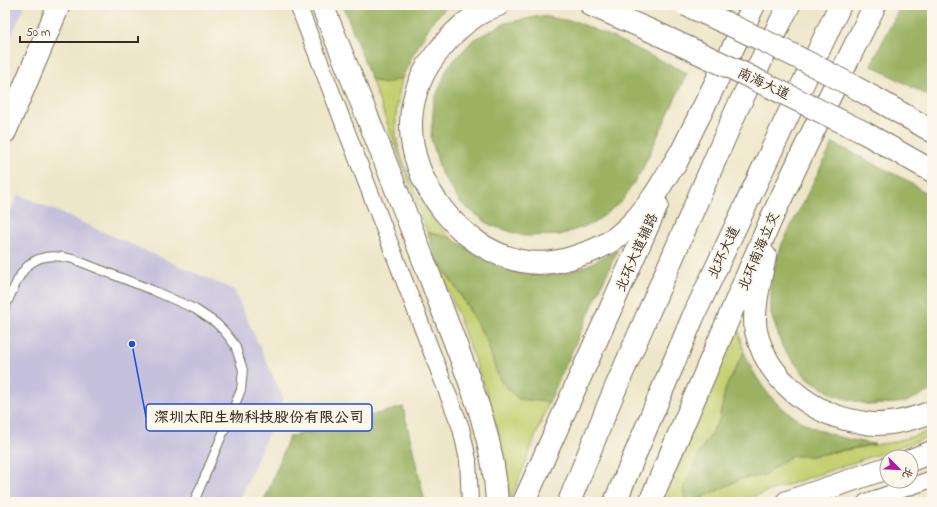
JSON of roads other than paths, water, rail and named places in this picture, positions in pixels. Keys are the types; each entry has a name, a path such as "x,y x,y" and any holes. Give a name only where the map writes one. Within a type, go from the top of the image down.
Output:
{"main road":[{"path":"5,132 59,5"},
{"path":"322,5 416,239 481,411 491,449 497,502"},
{"path":"498,5 489,8 469,20 450,36 434,56 420,79 413,101 411,123 413,146 419,169 431,193 445,213 462,231 479,245 499,254 521,261 543,263 566,260 588,253 627,229 660,188 681,152"},
{"name":"南海大道","path":"591,5 740,72 863,132 932,171"},
{"path":"686,5 768,42 828,72 932,131"},
{"name":"北环大道辅路","path":"524,502 681,152 754,5"},
{"path":"569,502 610,401 738,110 789,5"},
{"name":"北环大道","path":"615,502 692,317 840,5"},
{"name":"北环南海立交","path":"650,502 772,217 875,5"},
{"path":"772,217 756,306 756,330 763,353 779,378 796,394 820,410 848,420 875,424 897,422 905,421 932,412"},
{"path":"919,457 932,452"},
{"path":"786,502 879,471"}],"street":[{"path":"298,5 462,428 468,460 470,502"},
{"path":"866,502 932,479"}],"lane":[{"path":"5,308 22,271 31,263 40,258 62,256 73,259 195,309 207,316 226,332 234,345 243,370 241,390 194,502"}],"place":[{"name":"深圳太阳生物科技股份有限公司","path":"132,344"}]}
